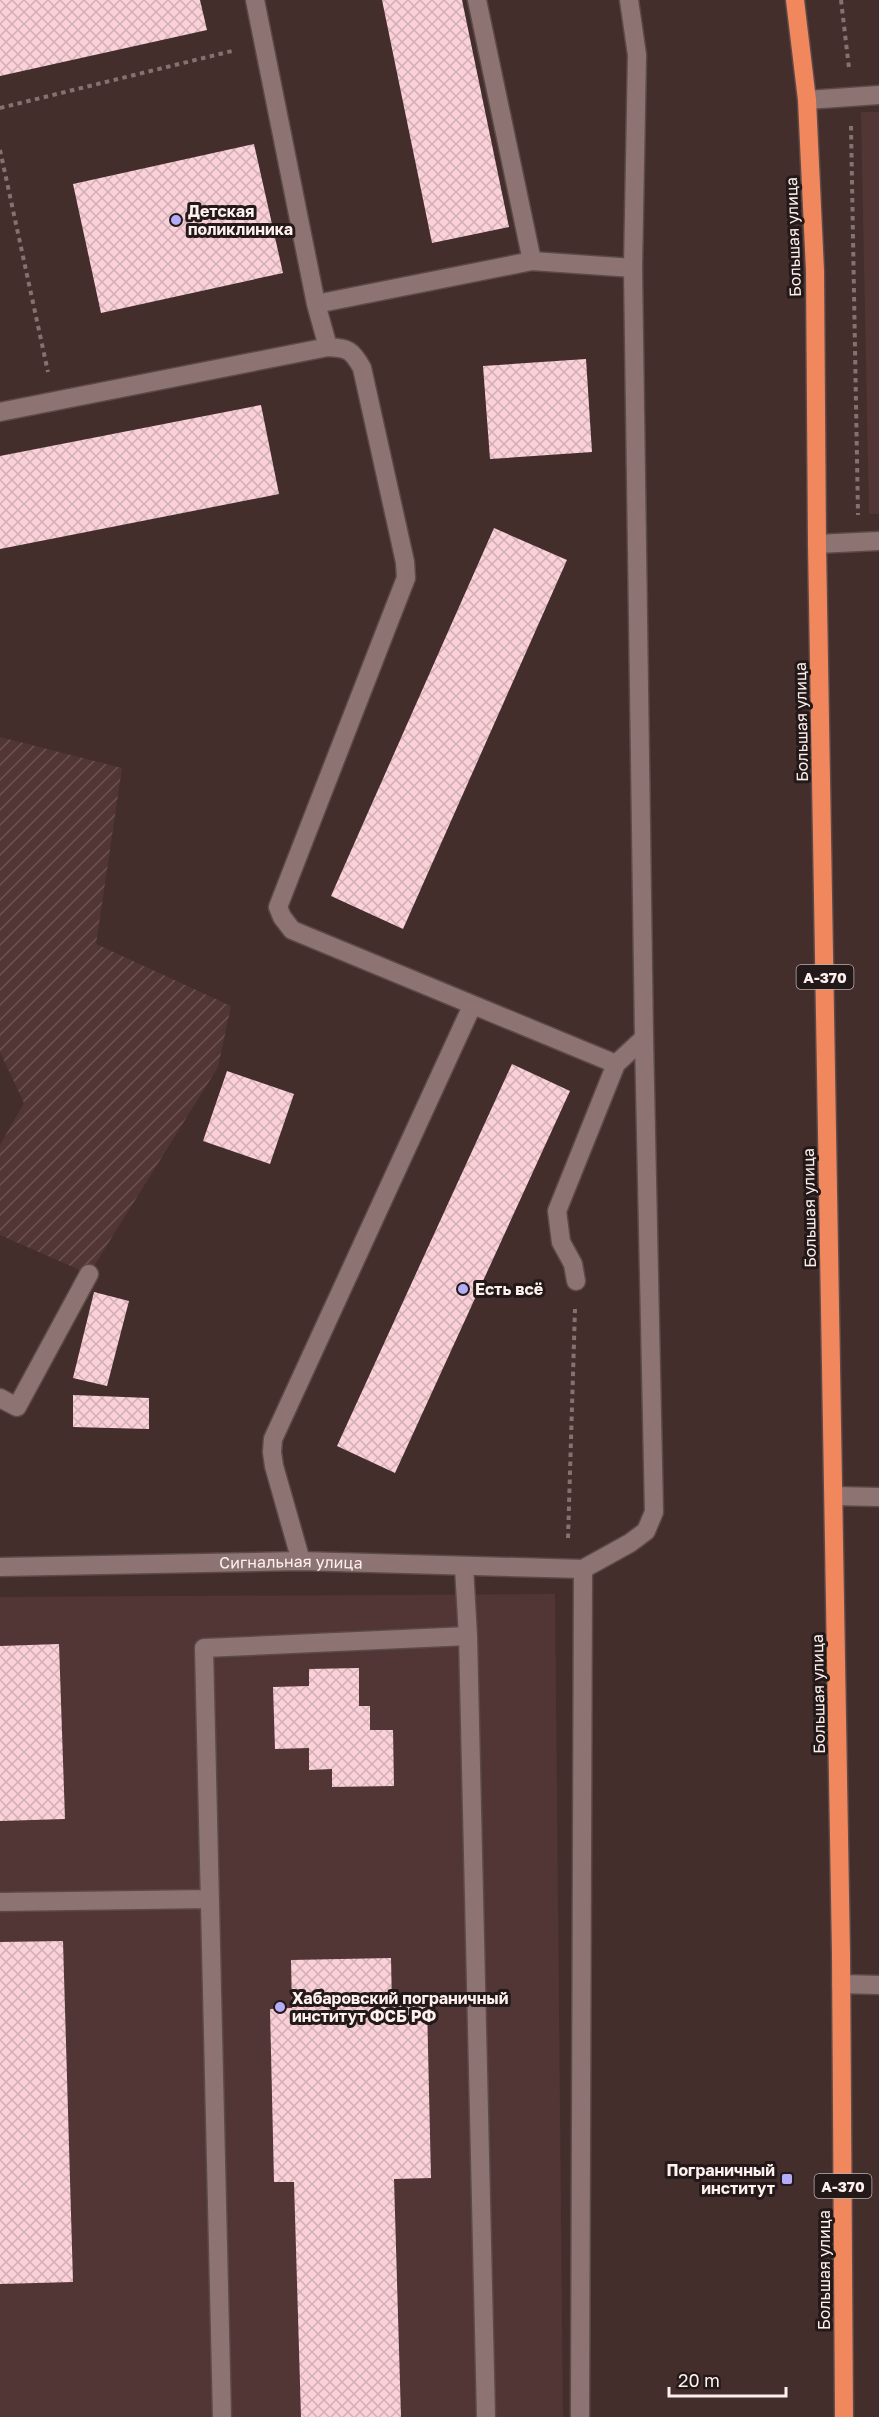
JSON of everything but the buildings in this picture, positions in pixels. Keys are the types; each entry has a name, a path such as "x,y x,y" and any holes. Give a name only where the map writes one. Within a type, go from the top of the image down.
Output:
{"highway":[{"name":"Большая улица","path":"795,0 807,100 815,271 841,1984 844,2417"}],"street":[{"path":"255,0 316,304 328,347"},
{"path":"477,0 532,261"},
{"path":"580,2417 575,1569 630,1543 646,1530 654,1512 644,1038 633,268 637,55 629,0"},
{"path":"807,100 879,95"},
{"path":"316,304 532,261 633,268"},
{"path":"0,412 328,347 345,348 355,356 362,368 405,562 406,578 278,907 292,930 616,1064"},
{"path":"818,544 879,541"},
{"path":"301,1561 274,1466 273,1439 472,1006"},
{"path":"576,1281 573,1264 561,1242 557,1210 616,1064 644,1038"},
{"path":"0,1398 18,1407 89,1274"},
{"path":"834,1496 879,1497"},
{"name":"Сигнальная улица","path":"0,1567 301,1561 575,1569"},
{"path":"464,1567 468,1636 486,2417"},
{"path":"222,2417 204,1648 468,1636"},
{"path":"0,1902 209,1899"},
{"path":"841,1984 879,1985"}],"path":[{"path":"841,0 850,97 858,542"},
{"path":"0,108 262,44"},
{"path":"0,150 55,401"},
{"path":"575,1569 576,1281"}],"shaded area":[{"path":"861,112 879,112 879,514 869,514"},
{"path":"0,737 122,768 96,944 231,1006 218,1067 89,1274 0,1235 0,1145 24,1103 0,1052"},
{"name":"Хабаровский пограничный институт ФСБ РФ","path":"555,1594 563,2417 0,2417 0,1597"}],"place":[{"name":"Детская поликлиника","path":"176,220"},
{"name":"Есть всё","path":"463,1289"},
{"name":"Хабаровский пограничный институт ФСБ РФ","path":"280,2007"},
{"name":"Пограничный институт","path":"787,2179"}]}
